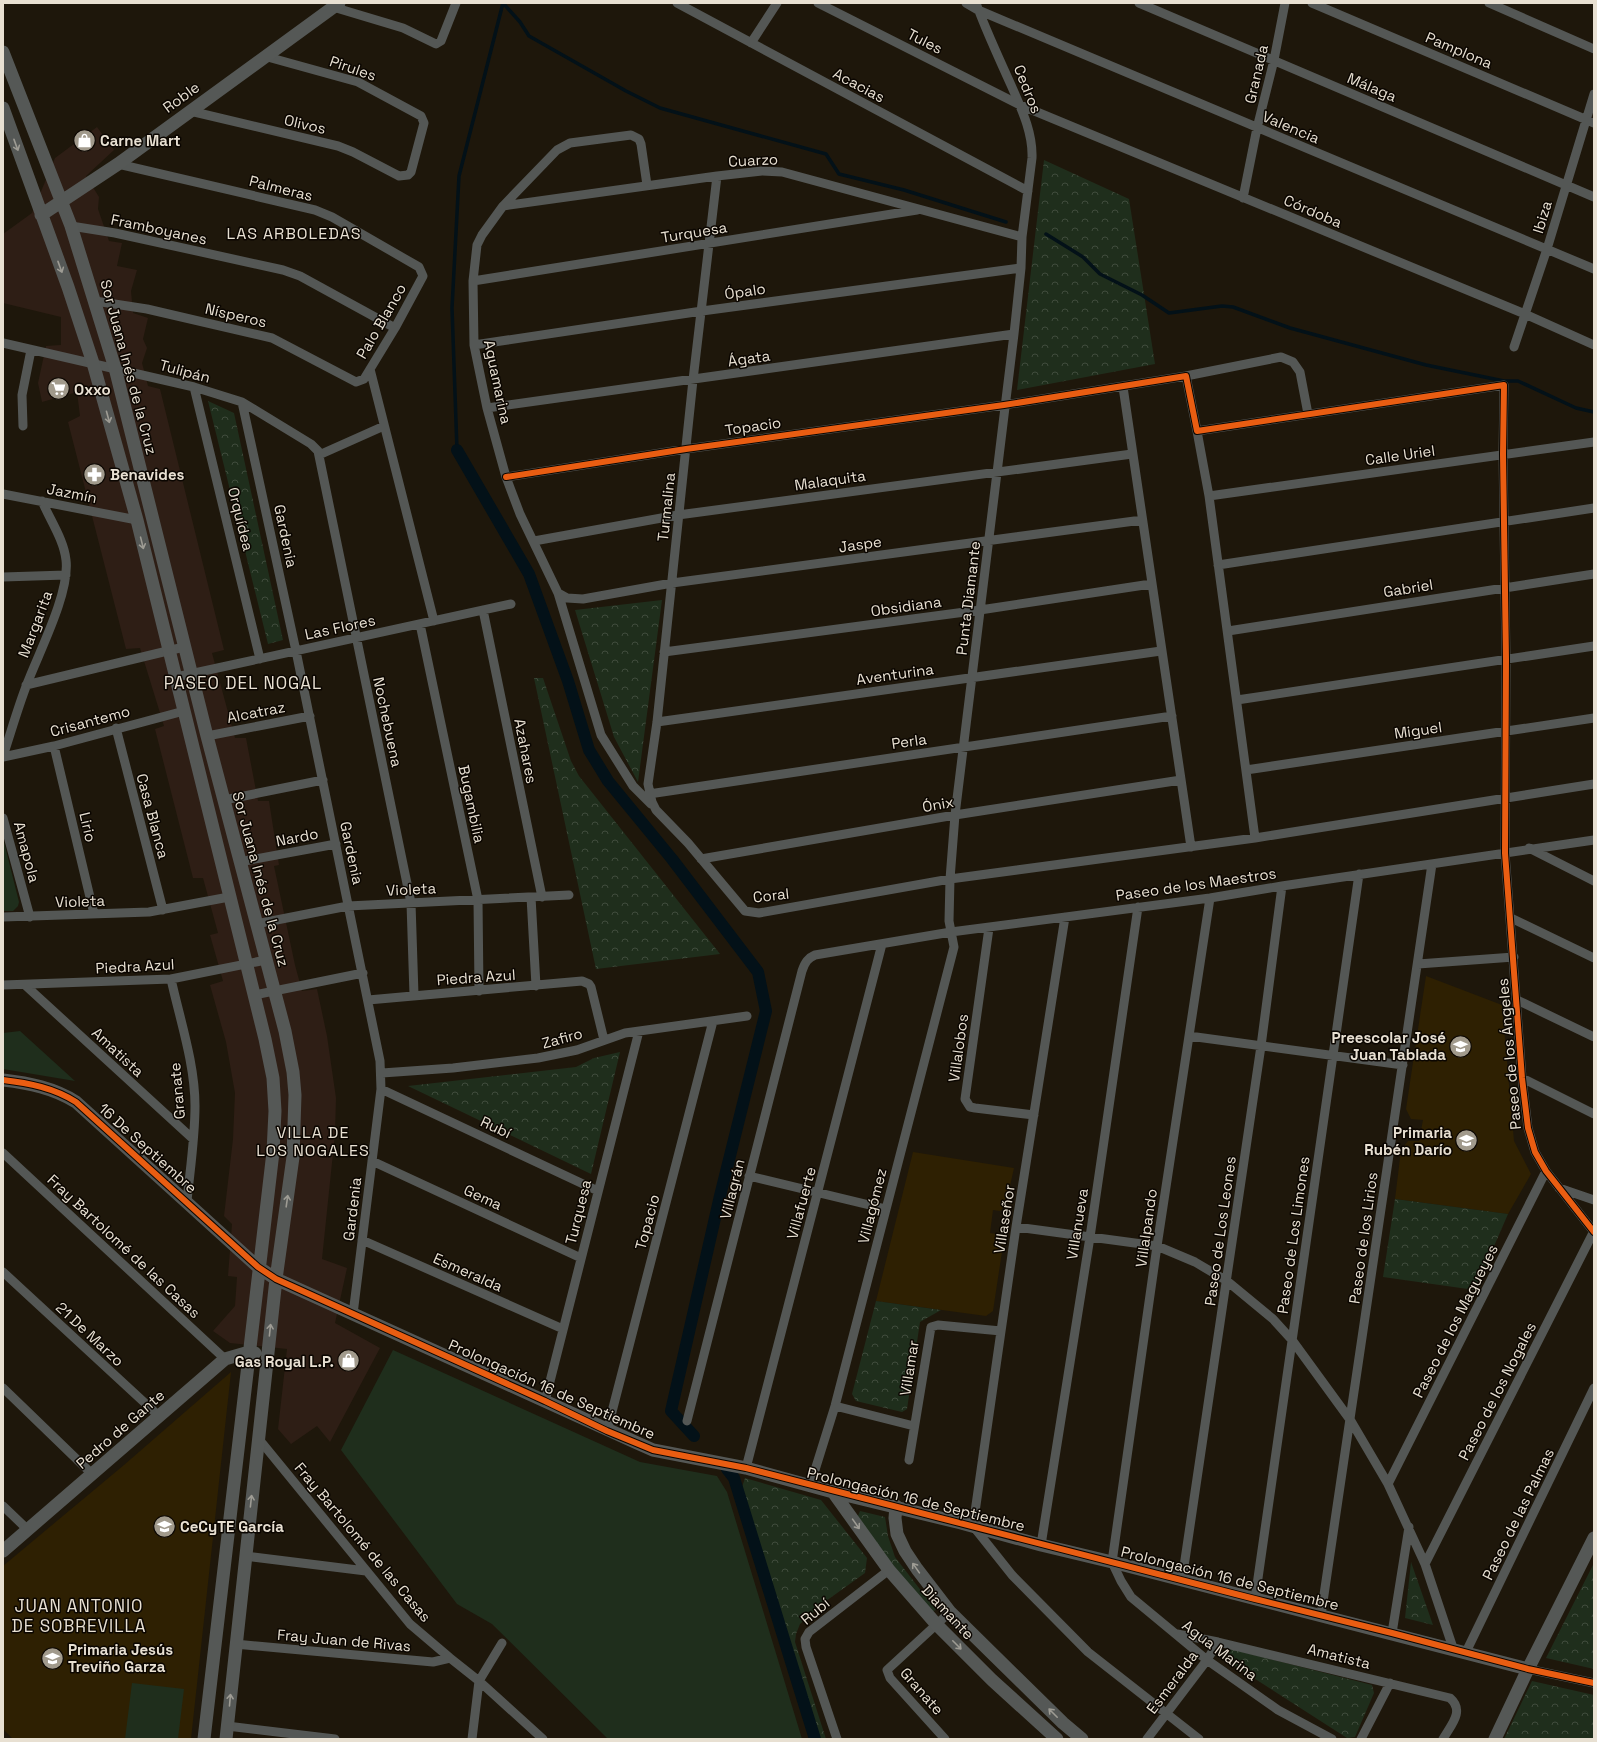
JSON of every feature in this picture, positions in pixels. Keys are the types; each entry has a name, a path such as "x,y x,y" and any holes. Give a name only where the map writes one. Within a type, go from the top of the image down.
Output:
{"main road":[{"name":"Roble","path":"41,215 118,164 264,56 336,5"},
{"name":"Sor Juana Inés de la Cruz","path":"3,52 71,226 115,368 239,862 285,1031 293,1072 295,1115 293,1157 267,1353 226,1739"},
{"path":"3,108 68,287 93,363 120,459 176,677 265,1039 273,1078 275,1111 273,1152 258,1267 226,1559 204,1739"},
{"path":"120,459 136,455"},
{"name":"16 De Septiembre","path":"6,1083 39,1086 62,1093 76,1102 187,1201 258,1267"},
{"name":"Prolongación 16 de Septiembre","path":"258,1267 276,1279 545,1401 607,1431 653,1450 746,1468 810,1486 896,1506 1041,1545 1528,1668"},
{"name":"Pedro de Gante","path":"3,1550 226,1359 249,1352 267,1353"},
{"name":"Diamante","path":"834,1492 889,1570 937,1625 992,1680 1057,1739"},
{"name":"Diamante","path":"896,1506 894,1518 897,1534 905,1551 950,1612 1063,1723 1082,1739"},
{"path":"1495,1739 1528,1668 1594,1538"}],"street":[{"path":"336,5 387,22 436,44 439,43 456,3"},
{"name":"Acacias","path":"677,3 1028,191"},
{"path":"751,43 777,3"},
{"name":"Tules","path":"818,3 1020,105"},
{"name":"Valencia","path":"966,3 977,6 1257,128 1594,269"},
{"name":"Málaga","path":"1139,3 1594,197"},
{"name":"Granada","path":"1243,198 1257,128 1274,60 1285,3"},
{"name":"Pamplona","path":"1312,3 1590,122"},
{"path":"1489,3 1594,49"},
{"name":"Cedros","path":"977,6 1020,105 1028,128 1032,149 1022,237"},
{"name":"Pirules","path":"264,56 342,77 370,87 421,116 424,123 411,172 408,175"},
{"name":"Ibiza","path":"1514,347 1567,185 1590,122 1594,94"},
{"name":"Córdoba","path":"1020,105 1525,314 1594,345"},
{"name":"Olivos","path":"190,111 235,123 338,146 400,176 408,175"},
{"name":"Aguamarina","path":"647,185 641,144 636,137 631,135 570,143 562,146 503,206 482,235 477,245 473,281 474,345 487,408 506,477 520,514 558,593 601,735 634,786 656,810"},
{"name":"Palmeras","path":"118,164 315,210 332,217 419,266 422,273"},
{"name":"Cuarzo","path":"503,206 717,176 762,171 782,172 1022,237"},
{"name":"Turmalina","path":"649,794 648,784 657,722 678,516 717,176"},
{"name":"Turquesa","path":"473,281 920,210"},
{"name":"Framboyanes","path":"71,226 115,233 283,270 300,276 395,328"},
{"name":"Punta Diamante","path":"951,932 949,922 950,879 955,815 990,540 1004,405 1014,334 1021,268 1022,237"},
{"name":"Ópalo","path":"474,345 702,311 1021,268"},
{"name":"Palo Blanco","path":"361,381 395,328 423,276 422,273"},
{"name":"Nísperos","path":"95,301 146,309 272,338 356,382 361,381"},
{"name":"Ágata","path":"487,408 1014,334"},
{"name":"Tulipán","path":"3,343 194,387 242,402 312,444 318,451 319,456"},
{"path":"23,426 22,396 31,350"},
{"name":"Topacio","path":"506,477 686,449 1123,387 1281,357 1293,362 1300,372 1308,414"},
{"path":"370,369 434,621"},
{"path":"1186,376 1209,496 1255,838"},
{"name":"Paseo de los Ángeles","path":"1308,414 1504,385 1503,522 1506,659 1504,799 1505,853 1522,1078 1530,1139 1535,1152 1546,1171 1594,1232"},
{"name":"Orquídea","path":"194,387 260,659"},
{"path":"1123,387 1161,651 1192,847"},
{"name":"Gardenia","path":"242,402 310,716 382,1073 353,1314"},
{"path":"1197,430 1308,414"},
{"path":"319,456 384,426"},
{"name":"Calle Uriel","path":"1209,496 1594,442"},
{"name":"Malaquita","path":"534,541 678,516 998,471 1132,454"},
{"name":"Nochebuena","path":"319,456 411,903 414,995"},
{"name":"Jazmín","path":"3,494 136,520"},
{"name":"Margarita","path":"3,756 26,685 62,596 66,575 64,548 42,501"},
{"path":"1218,565 1594,508"},
{"name":"Jaspe","path":"558,593 567,598 584,599 672,583 1142,520"},
{"name":"Gabriel","path":"1228,631 1594,574"},
{"path":"3,577 66,575"},
{"name":"Obsidiana","path":"664,652 980,610 1151,584"},
{"name":"Las Flores","path":"176,677 511,604"},
{"name":"Azahares","path":"483,610 542,897"},
{"name":"Bugambilia","path":"420,624 478,900 479,991"},
{"path":"1237,700 1594,646"},
{"path":"26,685 184,647"},
{"name":"Aventurina","path":"657,722 1161,651"},
{"name":"Crisantemo","path":"3,756 54,746 116,728 184,711"},
{"name":"Alcatraz","path":"207,736 310,716"},
{"name":"Perla","path":"649,794 1172,716"},
{"name":"Miguel","path":"1246,770 1594,718"},
{"name":"Casa Blanca","path":"116,728 163,910"},
{"name":"Lirio","path":"54,746 94,914"},
{"path":"224,800 323,780"},
{"name":"Ónix","path":"700,858 955,815 1181,780"},
{"name":"Coral","path":"649,794 656,810 700,858 745,911 753,913 950,879 1255,838 1594,784"},
{"name":"Amapola","path":"3,818 30,917"},
{"name":"Paseo de los Maestros","path":"805,963 810,957 815,955 951,932 1210,898 1530,848 1594,840"},
{"name":"Nardo","path":"239,862 336,844"},
{"path":"1530,848 1594,881"},
{"name":"Paseo de los Lirios","path":"1321,1615 1351,1421 1432,864"},
{"name":"Paseo de Los Limones","path":"1255,1599 1359,874"},
{"name":"Paseo de Los Leones","path":"1182,1580 1261,1046 1282,886"},
{"name":"Violeta","path":"256,924 348,906 569,895"},
{"name":"Violeta","path":"3,917 149,912 229,897"},
{"path":"531,897 536,986"},
{"name":"Villalpando","path":"1112,1562 1157,1246 1210,898"},
{"name":"Villanueva","path":"1041,1545 1090,1237 1138,907"},
{"name":"Villaseñor","path":"973,1526 1016,1227 1065,917"},
{"path":"1511,918 1594,958"},
{"name":"Villalobos","path":"989,928 965,1099 970,1107 1034,1115"},
{"name":"Villagómez","path":"810,1486 835,1406 954,947 951,932"},
{"name":"Villafuerte","path":"746,1468 882,944"},
{"path":"1418,964 1514,957"},
{"name":"Piedra Azul","path":"3,985 170,979 247,965 266,960"},
{"name":"Villagrán","path":"687,1421 805,963"},
{"path":"254,995 363,973"},
{"name":"Granate","path":"170,979 187,1050 195,1105 187,1201"},
{"name":"Piedra Azul","path":"368,1000 582,981 586,982 591,987 604,1040"},
{"name":"Amatista","path":"25,985 193,1139"},
{"path":"1517,1000 1594,1037"},
{"name":"Zafiro","path":"382,1073 453,1068 538,1058 577,1050 604,1040 638,1031 747,1016"},
{"name":"Topacio","path":"607,1431 713,1021"},
{"name":"Turquesa","path":"545,1401 638,1031"},
{"path":"1189,1036 1403,1065"},
{"path":"1522,1078 1594,1114"},
{"name":"Rubí","path":"381,1089 598,1191"},
{"name":"Fray Bartolomé de las Casas","path":"3,1153 226,1359"},
{"name":"Gema","path":"372,1161 581,1258"},
{"name":"Paseo de los Magueyes","path":"1388,1484 1546,1171"},
{"path":"749,1176 818,1194 886,1209"},
{"path":"1559,1188 1594,1200"},
{"path":"1016,1227 1157,1246 1195,1262 1227,1281 1274,1319 1292,1340 1351,1421 1388,1484 1425,1564 1453,1648"},
{"name":"Paseo de los Nogales","path":"1425,1564 1594,1232"},
{"name":"Esmeralda","path":"362,1240 563,1329"},
{"name":"21 De Marzo","path":"3,1272 159,1416"},
{"name":"Villamar","path":"909,1460 931,1327 938,1325 1001,1332"},
{"path":"3,1388 92,1474"},
{"name":"Paseo de las Palmas","path":"1466,1652 1594,1388"},
{"path":"835,1406 914,1426"},
{"name":"Fray Bartolomé de las Casas","path":"258,1438 410,1624 479,1681 543,1739"},
{"path":"3,1506 27,1529"},
{"path":"973,1526 1012,1575 1088,1652 1199,1739"},
{"path":"1392,1633 1409,1528"},
{"path":"245,1556 366,1571"},
{"name":"Agua Marina","path":"1112,1562 1131,1597 1207,1660 1278,1710 1332,1739"},
{"name":"Rubí","path":"837,1739 806,1647 805,1639 809,1632 889,1570"},
{"name":"Granate","path":"945,1739 888,1674 887,1670 950,1612"},
{"name":"Amatista","path":"1175,1634 1218,1642 1450,1698 1455,1702 1458,1708 1457,1715 1443,1739"},
{"name":"Esmeralda","path":"1147,1739 1207,1660 1218,1642"},
{"path":"472,1739 479,1681 502,1643"},
{"name":"Fray Juan de Rivas","path":"235,1644 433,1662 450,1658"},
{"name":"Prolongación 16 de Septiembre","path":"1528,1668 1594,1684"},
{"path":"1361,1739 1390,1683"},
{"path":"227,1726 335,1739"}],"shaded area":[{"path":"97,127 114,150 86,176 99,197 98,209 109,241 122,243 117,266 137,270 131,291 133,313 148,318 143,339 147,348 142,363 148,386 160,389 224,650 212,653 235,738 246,738 258,801 269,801 279,865 274,866 295,965 302,991 317,989 327,1036 336,1098 335,1134 322,1259 347,1268 335,1323 380,1348 330,1442 317,1426 291,1444 278,1429 287,1349 230,1343 213,1331 235,1306 237,1277 228,1276 232,1224 224,1216 233,1139 235,1093 226,1042 210,985 223,981 210,935 218,933 203,878 193,878 155,729 164,726 140,648 126,649 68,422 80,416 77,392 42,402 38,383 46,346 61,345 61,317 3,303 3,234 32,213 55,158"},
{"name":"Primaria Rubén Darío","path":"1426,976 1502,1005 1514,1141 1531,1174 1508,1214 1395,1199 1401,1150 1408,1141 1419,1141 1423,1120 1411,1119 1406,1109"},
{"path":"913,1152 1014,1168 1006,1204 1000,1211 993,1210 990,1233 997,1234 1003,1245 993,1311 986,1316 876,1301"},
{"path":"231,1372 191,1739 13,1739 3,1729 3,1566 124,1465"}],"green space":[{"path":"1044,160 1129,199 1155,364 1017,390"},
{"path":"208,401 234,413 283,640 268,644"},
{"path":"662,600 638,782 614,737 575,610"},
{"path":"534,678 543,678 571,761 579,776 720,954 596,969"},
{"path":"3,838 19,902 18,906 13,911 3,911"},
{"path":"20,1031 75,1081 3,1069 3,1033"},
{"path":"620,1052 591,1174 408,1086 576,1067 594,1058"},
{"path":"1395,1199 1508,1214 1475,1290 1383,1277"},
{"path":"876,1301 941,1310 920,1322 907,1409 902,1412 856,1401 852,1394"},
{"path":"393,1350 640,1462 717,1476 727,1492 802,1739 608,1739 492,1624 457,1604 341,1450"},
{"path":"745,1478 821,1500 867,1558 865,1573 826,1601 800,1624 796,1634 795,1642 826,1739 820,1739 742,1487"},
{"path":"860,1511 885,1517 888,1536 895,1557 936,1610 928,1613 857,1518"},
{"path":"1411,1562 1433,1625 1405,1618"},
{"path":"1594,1563 1594,1669 1546,1658"},
{"path":"1227,1648 1372,1685 1374,1693 1355,1737 1347,1738 1221,1657"},
{"path":"1532,1681 1594,1695 1594,1739 1504,1739"},
{"path":"132,1683 184,1689 178,1739 125,1739"}],"waterway":[{"path":"503,3 520,22 529,36 626,91 660,108 826,154 839,174 904,190 1006,222"},
{"path":"457,450 452,308 459,176 503,3"},
{"path":"1046,234 1083,257 1100,274 1142,295 1169,313 1222,306 1233,307 1290,328 1426,365 1504,381 1518,381 1576,408 1594,412"},
{"path":"457,450 529,574 568,681 589,750 608,781 672,859 758,972 766,1011 720,1196 671,1411 694,1436"},
{"path":"727,1469 734,1478 815,1739"}],"cycle path":[{"path":"506,477 686,449 1004,405 1186,376 1197,431 1504,385 1503,454 1506,659 1505,853 1522,1078 1528,1128 1535,1152 1546,1171 1594,1232"},
{"path":"3,1080 41,1087 59,1093 76,1102 258,1267 276,1279 545,1401 607,1431 653,1450 746,1468 1528,1669 1594,1683"}],"place":[{"name":"Carne Mart","path":"85,140"},
{"name":"Oxxo","path":"59,389"},
{"name":"Benavides","path":"95,474"},
{"name":"Preescolar José Juan Tablada","path":"1461,1046"},
{"name":"Primaria Rubén Darío","path":"1467,1141"},
{"name":"Gas Royal L.P.","path":"349,1361"},
{"name":"CeCyTE García","path":"165,1526"},
{"name":"Primaria Jesús Treviño Garza","path":"52,1658"}],"district":[{"name":"LAS ARBOLEDAS","path":"294,233"},
{"name":"PASEO DEL NOGAL","path":"243,683"},
{"name":"VILLA DE LOS NOGALES","path":"313,1141"},
{"name":"JUAN ANTONIO DE SOBREVILLA","path":"79,1616"}]}
